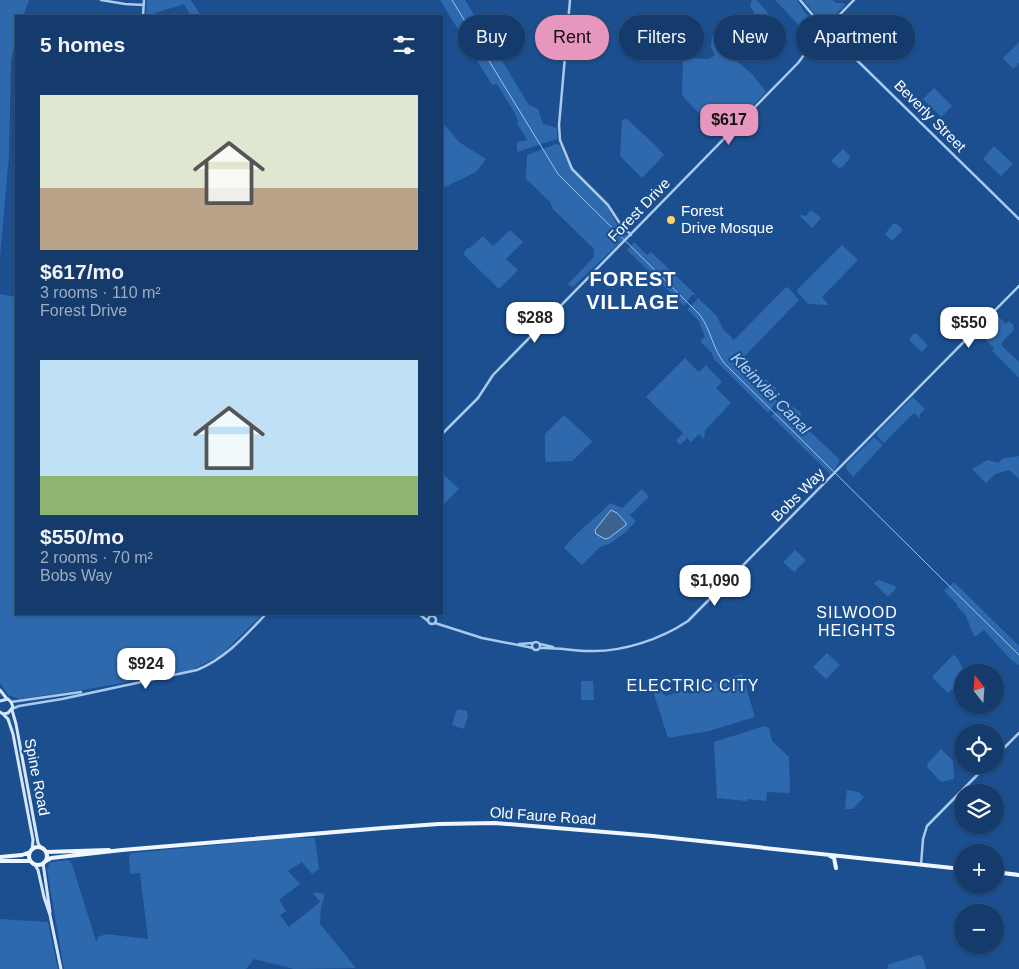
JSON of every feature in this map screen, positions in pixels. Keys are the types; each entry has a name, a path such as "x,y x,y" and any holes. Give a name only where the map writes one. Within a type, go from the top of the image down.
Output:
{"main road":[{"path":"0,690 12,702"},
{"path":"0,701 7,699"},
{"name":"Spine Road","path":"12,702 38,843 41,848"},
{"path":"2,713 8,713 12,710"},
{"name":"Spine Road","path":"2,713 8,720 13,734 33,840 30,861"},
{"name":"Old Faure Road","path":"45,862 51,858 122,850 429,825 495,823 532,825 954,868"},
{"path":"0,858 22,855 41,848 46,852 43,870 50,904 50,915"},
{"name":"Old Faure Road","path":"46,852 122,850"},
{"path":"826,854 834,858 836,868"},
{"path":"0,861 30,861 38,870 50,915 61,969"},
{"path":"35,865 45,862"},
{"path":"1004,873 1019,875"}],"street":[{"path":"101,0 144,5"},
{"path":"143,15 144,0"},
{"path":"570,0 559,125 560,140 572,169 608,205 630,236"},
{"name":"Beverly Street","path":"800,0 813,15"},
{"name":"Forest Drive","path":"839,15 854,0"},
{"name":"Forest Drive","path":"443,433 478,398 493,375 800,60"},
{"name":"Beverly Street","path":"857,60 1019,219"},
{"name":"Bobs Way","path":"540,644 590,652 611,650 662,635 683,624 699,612 1019,286"},
{"path":"12,702 90,691 184,674 202,668 228,653 265,615"},
{"path":"422,615 431,624 447,626 482,638 518,644 537,650 540,648 538,642 518,644"},
{"path":"424,615 434,616 447,626"},
{"path":"428,621 430,617"},
{"path":"533,648 534,643"},
{"name":"Bobs Way","path":"540,648 557,648"},
{"path":"12,710 19,706 90,691"},
{"path":"1004,748 1019,733"},
{"path":"921,865 923,839 927,826 978,774"}],"shaded area":[{"path":"0,0 29,0 23,15 15,15 15,43 11,62 9,155 0,258"},
{"path":"147,0 191,0 200,15 190,15 184,4 153,15 146,15"},
{"path":"440,0 465,0 474,15 458,15 458,29"},
{"path":"752,0 757,0 769,15 755,15 750,6"},
{"path":"775,0 797,0 808,15 796,15 796,22"},
{"path":"803,0 833,0 836,3 844,3 845,5 835,15 816,15"},
{"path":"714,34 714,52 711,48 712,36"},
{"path":"1019,42 1019,63 1013,69 1003,58"},
{"path":"714,56 714,60 738,60 753,75 766,92 724,136 717,128 712,127 684,98 682,93 683,60 704,60"},
{"path":"477,60 502,60 529,105 538,109 543,124 557,128 557,139 517,152 517,142 527,140 517,123 516,115 497,84 492,85"},
{"path":"934,88 952,106 941,117 923,99"},
{"path":"626,118 664,155 642,178 620,156 622,121"},
{"path":"443,123 459,142 486,159 476,172 443,188"},
{"path":"556,144 560,145 571,170 608,207 616,223 627,236 573,287 568,284 594,257 594,249 553,209 550,202 526,179 527,155"},
{"path":"994,146 1013,164 1001,176 983,159"},
{"path":"843,149 850,158 839,168 831,161"},
{"path":"811,210 821,218 812,228 800,216 806,216"},
{"path":"893,224 897,224 903,230 892,241 885,234"},
{"path":"510,230 523,242 506,259 518,270 499,289 463,254 467,248 470,248 483,236 493,246"},
{"path":"634,242 647,255 651,252 696,295 692,295 684,306 627,250"},
{"path":"842,245 858,260 822,297 829,305 808,304 797,290"},
{"path":"788,287 799,300 739,362 758,382 766,379 777,389 772,396 783,407 774,405 768,413 714,359 711,352 701,342 705,337 699,321 687,309 697,300 697,297 717,316 723,329 734,340"},
{"path":"0,294 15,297 15,615 262,615 221,655 190,671 19,699 8,695 0,683"},
{"path":"995,313 1006,324 1009,321 1013,325 1014,330 1002,342 1002,346 1019,362 1019,378 992,351 994,348 977,332"},
{"path":"914,333 928,345 922,352 909,340"},
{"path":"685,358 699,372 706,365 722,382 716,388 731,403 705,430 704,439 699,434 691,442 687,438 680,445 676,441 683,433 646,397"},
{"path":"913,397 925,409 920,414 920,418 914,413 884,443 877,436 877,433"},
{"path":"793,407 801,412 797,419 840,460 830,474 771,416 781,408"},
{"path":"564,415 592,442 572,461 546,462 545,434"},
{"path":"874,437 883,445 853,477 846,468 846,465"},
{"path":"1019,456 1019,479 1009,470 995,474 986,483 972,469 988,460 998,463 1004,458"},
{"path":"443,476 459,489 443,505"},
{"path":"642,489 649,497 630,515 636,521 626,532 609,544 600,547 582,565 564,548 610,503 622,508"},
{"path":"611,510 617,513 626,525 605,539 596,534 595,530"},
{"path":"795,550 806,560 794,572 783,562"},
{"path":"879,580 895,586 896,588 888,597 874,583"},
{"path":"954,582 1019,646 1019,665 1011,660 984,630 974,636 965,614 944,591"},
{"path":"827,653 840,665 826,679 813,667"},
{"path":"953,655 956,656 960,664 954,664 953,689 948,693 932,677"},
{"path":"742,674 755,717 709,731 668,738 652,688 658,686 666,696 687,689 689,694 700,691 699,687"},
{"path":"593,681 594,700 581,700 581,682"},
{"path":"459,709 467,711 468,716 464,729 452,725 456,711"},
{"path":"765,726 769,728 772,741 789,757 790,793 767,792 766,801 717,798 714,742"},
{"path":"941,749 953,761 954,779 941,782 927,767 927,764"},
{"path":"847,790 859,792 864,797 853,809 845,809"},
{"path":"292,838 315,838 319,869 312,874 302,862 288,871 300,884 279,900 286,911 280,915 289,927 320,902 314,892 324,894 320,924 356,968 294,969 254,959 246,969 64,969 47,870 50,862 68,860 72,864 96,941 98,937 106,934 148,939 140,873 130,874 129,856 131,853"},
{"path":"0,919 48,922 58,969 0,969"},
{"path":"920,955 923,958 926,969 887,969 889,964"}],"waterway":[{"name":"Kleinvlei Canal","path":"452,0 558,174 700,315 725,364 1019,655"}],"place":[{"name":"Forest Drive Mosque","path":"671,220"}],"district":[{"name":"FOREST VILLAGE","path":"633,290"},
{"name":"SILWOOD HEIGHTS","path":"857,621"},
{"name":"ELECTRIC CITY","path":"693,685"}]}
